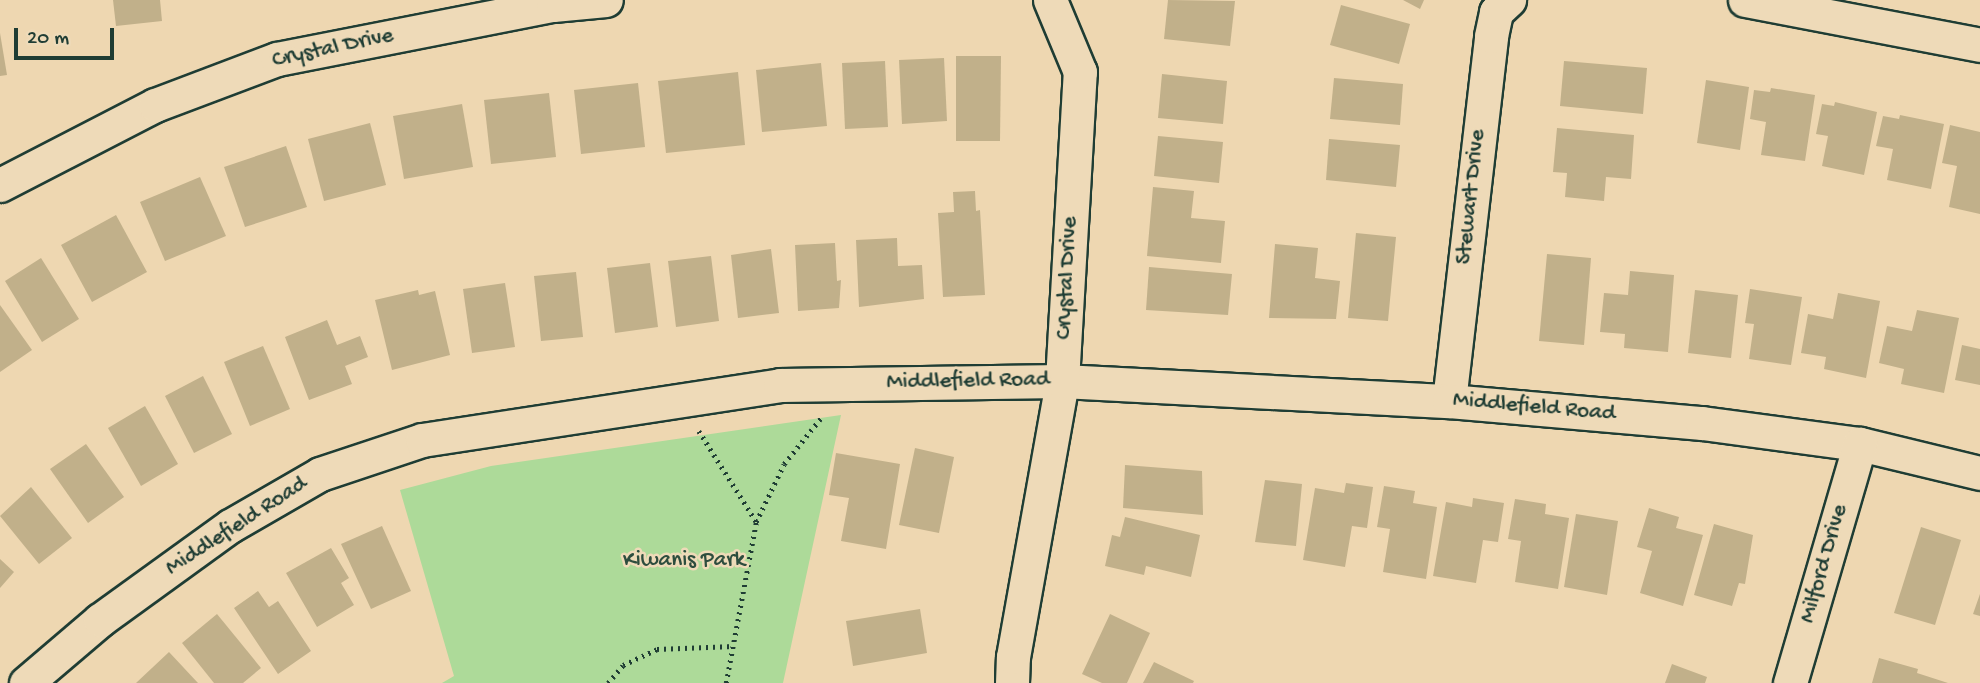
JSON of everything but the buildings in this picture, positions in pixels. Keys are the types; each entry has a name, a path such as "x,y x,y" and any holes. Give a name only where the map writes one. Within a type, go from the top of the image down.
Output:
{"street":[{"name":"Crystal Drive","path":"0,185 155,104 277,59 553,5 606,0"},
{"name":"Crystal Drive","path":"1012,683 1013,657 1062,381 1080,72 1050,0"},
{"name":"Stewart Drive","path":"1450,401 1490,36 1496,12 1509,0"},
{"path":"1745,0 1980,45"},
{"name":"Middlefield Road","path":"26,683 100,620 229,526 320,474 422,440 780,385 1062,381 1450,401 1702,423 1860,444 1980,472"},
{"name":"Milford Drive","path":"1790,683 1860,444"}],"path":[{"path":"726,683 756,522 784,464 848,384"},
{"path":"686,401 700,433 756,522"},
{"path":"608,683 623,665 657,649 733,646"}],"green space":[{"name":"Kiwanis Park","path":"841,415 783,683 442,683 454,676 400,490 491,466"}]}
